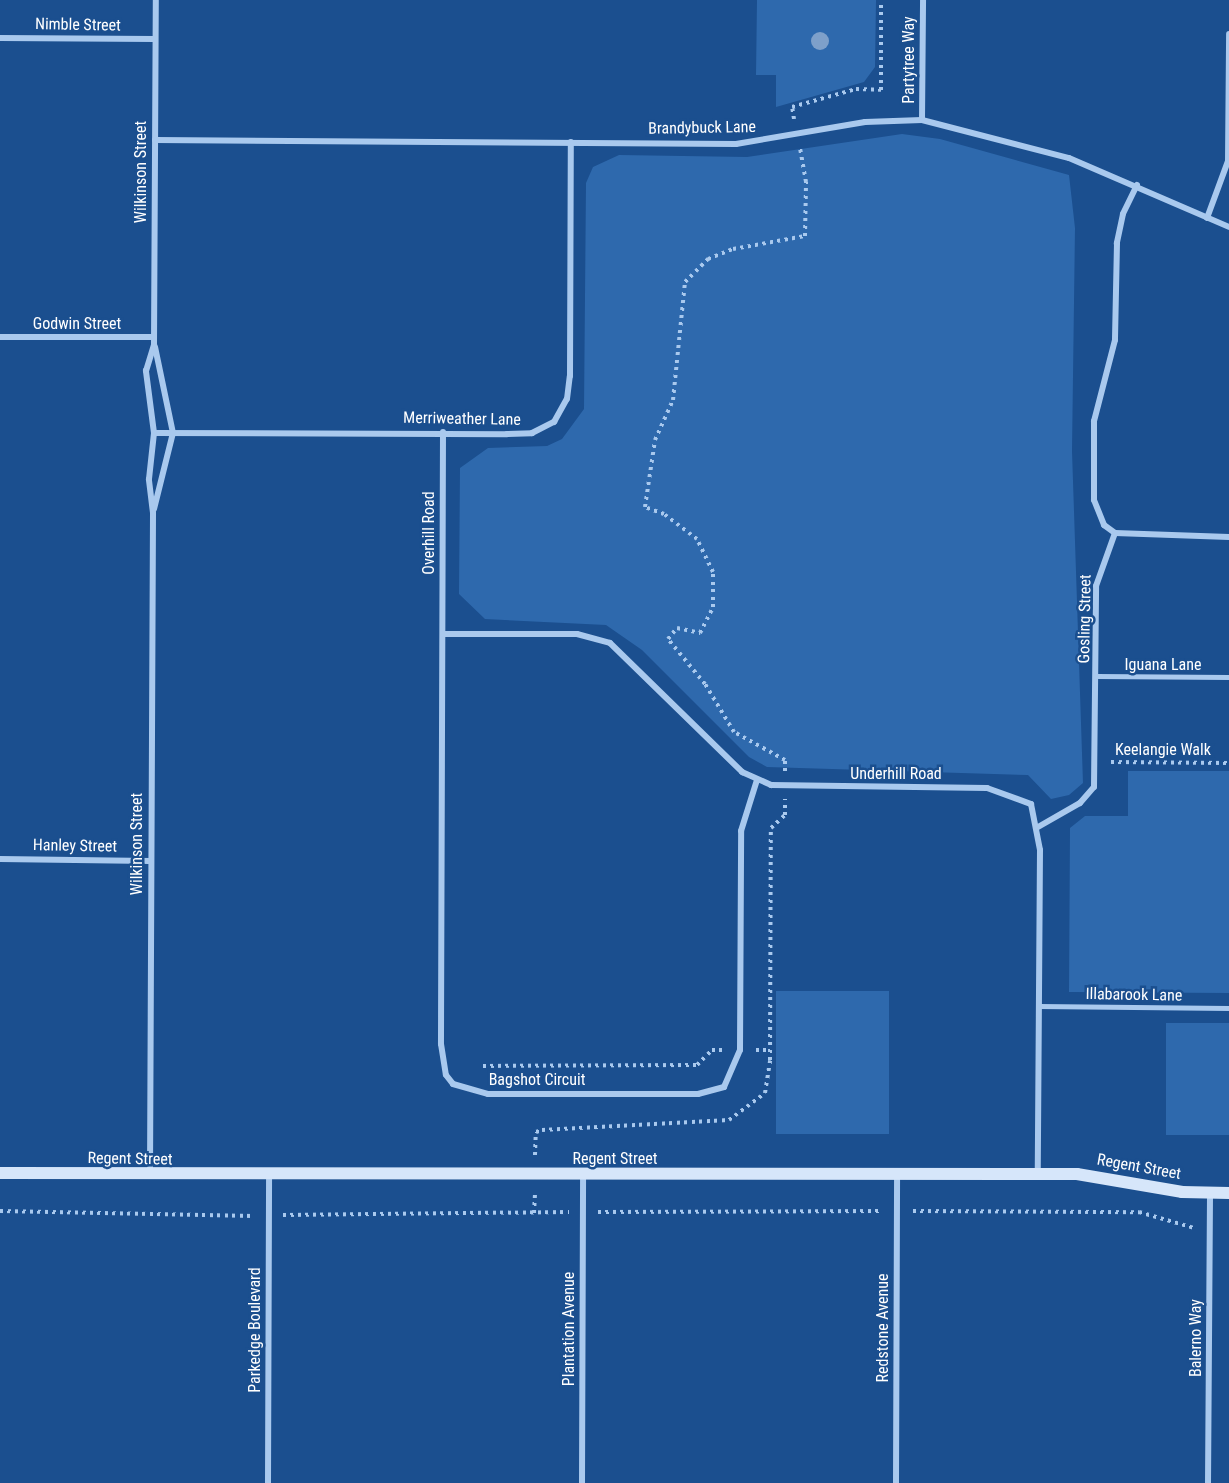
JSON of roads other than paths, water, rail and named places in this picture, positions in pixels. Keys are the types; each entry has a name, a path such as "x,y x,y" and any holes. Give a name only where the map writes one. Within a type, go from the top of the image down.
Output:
{"street":[{"name":"Wilkinson Street","path":"153,513 173,433 154,341 156,0"},
{"name":"Partytree Way","path":"922,120 923,0"},
{"path":"1207,218 1228,161 1229,34"},
{"name":"Nimble Street","path":"0,38 155,39"},
{"name":"Brandybuck Lane","path":"155,140 736,144 865,122 922,120 1070,158 1137,185 1229,227"},
{"name":"Merriweather Lane","path":"154,434 532,433 562,411 570,376 571,142"},
{"path":"1137,185 1120,225 1115,340 1094,421 1094,500 1104,525 1115,533 1229,537"},
{"name":"Godwin Street","path":"0,337 154,341"},
{"name":"Wilkinson Street","path":"150,1175 153,513 149,479 154,434 146,371 154,341"},
{"name":"Overhill Road","path":"442,432 443,634"},
{"name":"Gosling Street","path":"1038,827 1080,803 1094,787 1098,762 1096,586 1115,533"},
{"name":"Underhill Road","path":"443,634 577,634 610,643 742,772 757,780 785,787 1003,790 1031,804 1038,827 1038,1174"},
{"name":"Bagshot Circuit","path":"443,634 441,1044 446,1075 460,1088 488,1094 707,1093 731,1079 740,1050 741,831 757,780"},
{"name":"Hanley Street","path":"0,859 150,861"},
{"name":"Regent Street","path":"0,1173 269,1177 1038,1174 1116,1176 1210,1194 1229,1192"},
{"name":"Redstone Avenue","path":"896,1483 897,1174"},
{"name":"Plantation Avenue","path":"582,1483 583,1175"},
{"name":"Parkedge Boulevard","path":"268,1483 269,1177"},
{"name":"Balerno Way","path":"1209,1483 1210,1194"}],"lane":[{"name":"Iguana Lane","path":"1097,676 1229,677"},
{"name":"Illabarook Lane","path":"1039,1006 1229,1008"}]}
